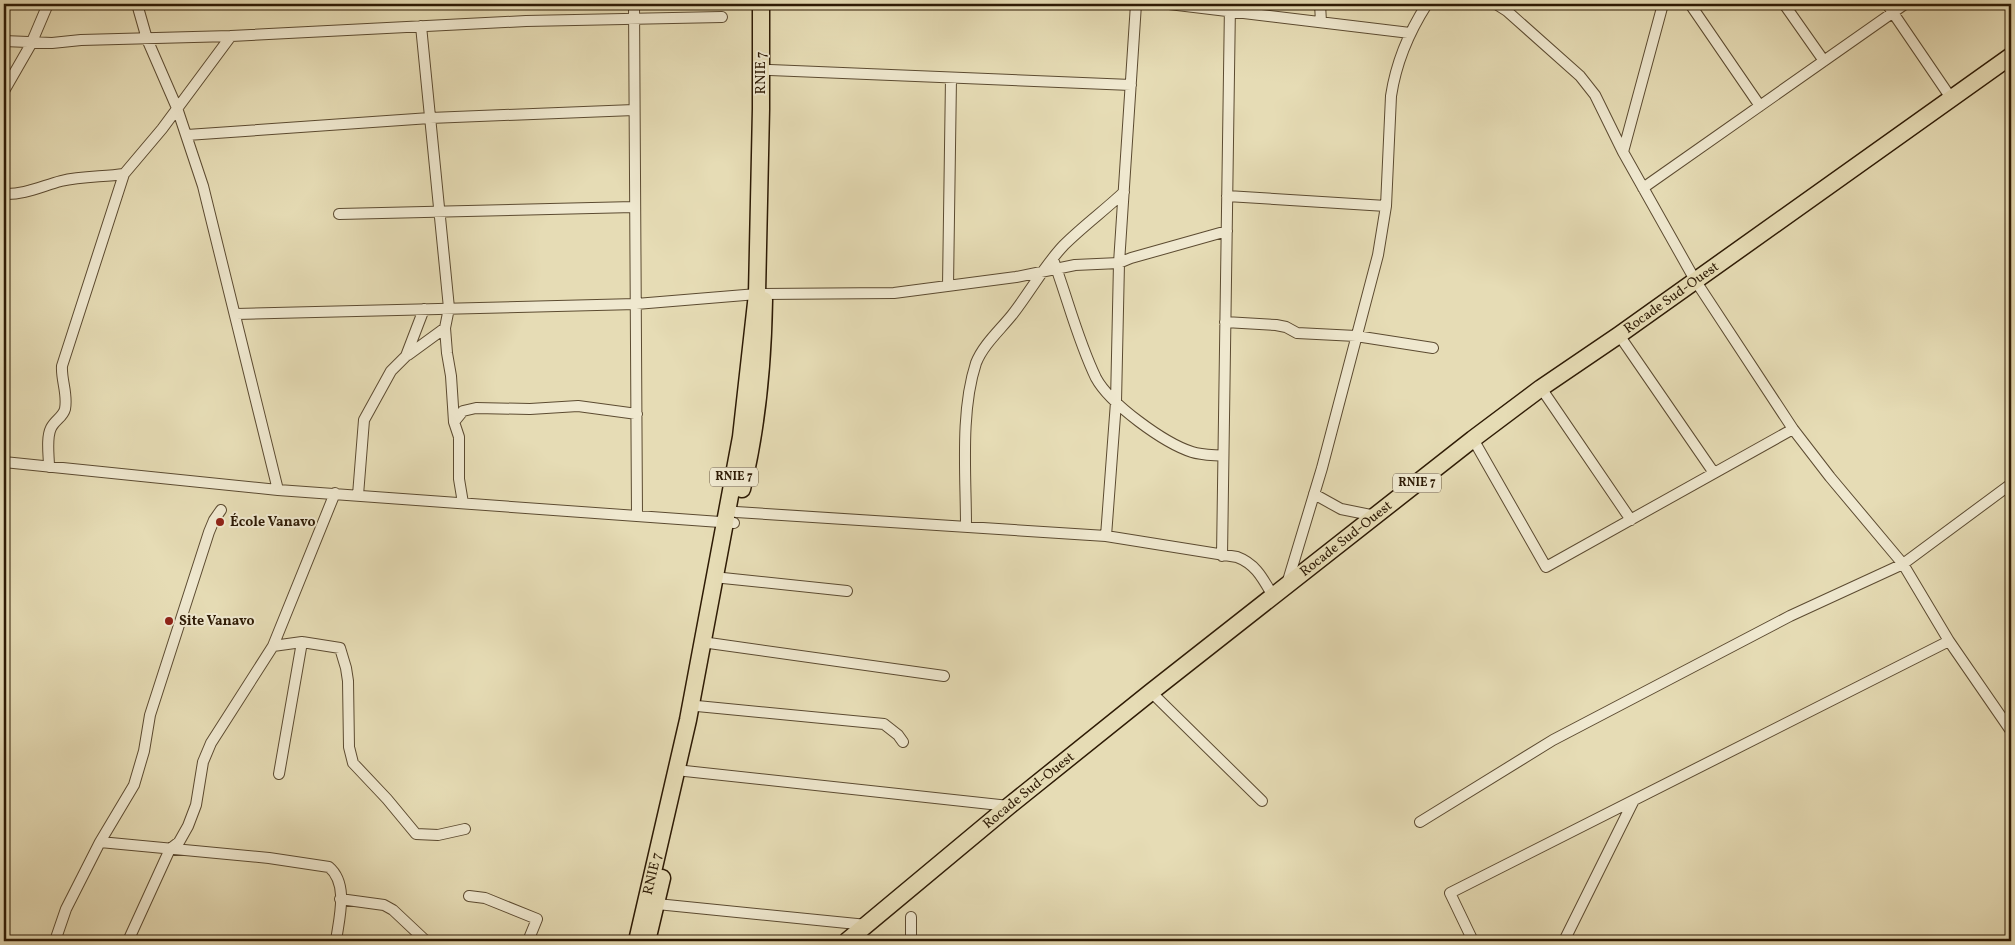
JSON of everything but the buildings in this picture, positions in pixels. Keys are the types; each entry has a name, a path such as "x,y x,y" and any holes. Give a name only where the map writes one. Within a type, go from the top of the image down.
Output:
{"main road":[{"name":"RNIE 7","path":"636,941 688,720 732,519 747,466 757,402 764,341 760,294 761,4"},
{"name":"RNIE 7","path":"760,294 770,70 770,4"},
{"name":"Rocade Sud-Ouest","path":"847,941 1009,806 1151,692 1473,439 1541,388 1619,335 2011,56"},
{"name":"RNIE 7","path":"647,941 657,904 685,771 723,578 732,519"}],"street":[{"path":"4,91 31,44 48,4"},
{"path":"137,4 147,39 177,108 203,186 236,314 257,412 278,490"},
{"path":"634,4 637,516"},
{"path":"1106,536 1116,402 1119,263 1136,4"},
{"path":"1169,4 1230,7 1321,22 1410,33"},
{"path":"1320,4 1321,22"},
{"path":"1287,586 1314,494 1378,255 1386,206 1391,96 1396,70 1410,33 1428,4"},
{"path":"1496,4 1507,11 1580,76 1595,96 1623,152 1695,280 1794,429 1830,477 1903,564 1949,641 2011,731"},
{"path":"1623,152 1663,4"},
{"path":"1690,4 1760,106"},
{"path":"1784,4 1824,61"},
{"path":"1887,4 1951,98"},
{"path":"1643,188 1905,4"},
{"path":"1222,556 1230,7"},
{"path":"4,41 31,44 68,43 82,40 231,36 526,20 722,17"},
{"path":"421,26 448,308 446,328 454,422 459,437 459,479 463,503"},
{"path":"49,467 51,428 61,418 65,409 66,395 61,374 62,366 124,174 231,36"},
{"path":"770,70 1131,85"},
{"path":"948,286 951,78"},
{"path":"187,135 430,118 634,110"},
{"path":"4,194 22,194 79,178 124,174"},
{"path":"236,314 636,304 760,294 894,293 948,286 1042,271 1055,263 1065,245 1124,192"},
{"path":"1227,196 1386,206"},
{"path":"339,214 634,208"},
{"path":"1055,263 1075,265 1119,263 1227,232"},
{"path":"1055,263 1083,346 1097,378 1116,402 1143,424 1182,448 1193,453 1222,456"},
{"path":"966,526 967,421 972,376 984,348 1018,307 1042,271"},
{"path":"406,356 424,309"},
{"path":"1225,322 1276,325 1301,333 1356,336 1433,348"},
{"path":"358,495 364,420 391,371 406,356 446,328"},
{"path":"1619,335 1714,473"},
{"path":"1541,388 1631,520"},
{"path":"454,422 463,411 476,408 530,409 578,406 636,414"},
{"path":"1473,439 1546,567 1794,429"},
{"path":"4,462 278,490 637,516 966,526 1106,536 1246,560 1255,567 1273,596"},
{"path":"1420,822 1553,740 1790,616 1903,564 2011,484"},
{"path":"128,941 170,849 179,842 188,826 196,805 203,762 211,743 273,646 334,494"},
{"path":"1314,494 1342,509 1376,516"},
{"path":"55,941 66,909 100,842 134,785 144,751 150,715 209,532 221,510"},
{"path":"723,578 847,591"},
{"path":"1473,941 1450,893 1949,641"},
{"path":"273,646 302,642 340,648 348,681 349,747 352,763 387,799 416,834 438,835 465,829"},
{"path":"279,774 302,642"},
{"path":"709,643 944,676"},
{"path":"1151,692 1262,801"},
{"path":"697,706 884,724 898,735 903,742"},
{"path":"685,771 1009,806"},
{"path":"1564,941 1634,800"},
{"path":"100,842 269,858 329,868 337,874 340,884 336,941"},
{"path":"468,896 485,898 536,919 528,941"},
{"path":"340,900 384,905 393,910 426,941"},
{"path":"657,904 867,924"},
{"path":"911,916 911,941"}],"place":[{"name":"École Vanavo","path":"220,522"},
{"name":"Site Vanavo","path":"169,621"}]}
